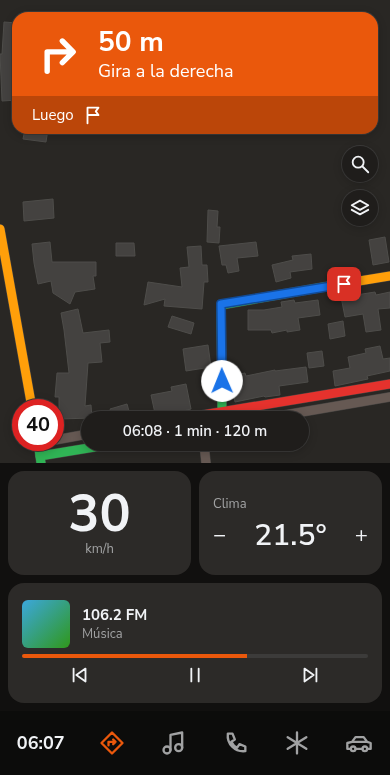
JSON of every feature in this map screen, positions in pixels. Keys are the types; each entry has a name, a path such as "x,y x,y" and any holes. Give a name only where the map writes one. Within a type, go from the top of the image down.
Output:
{"main road":[{"path":"0,229 30,399"},
{"path":"222,411 221,304 390,276"},
{"path":"244,411 390,384"},
{"path":"41,460 82,451"}],"street":[{"path":"307,411 390,397"},
{"path":"64,438 81,435"},
{"path":"205,451 206,463"}],"building":[{"path":"4,22 12,23 12,100 2,101 0,54 2,54"},
{"path":"24,134 47,134 46,142 23,139"},
{"path":"53,199 54,218 24,221 23,202"},
{"path":"208,210 218,211 217,227 220,227 219,243 207,242"},
{"path":"385,237 389,262 373,265 369,240"},
{"path":"50,242 52,262 96,262 96,276 93,276 95,289 75,292 70,304 53,293 51,281 38,284 32,244"},
{"path":"256,242 258,256 237,258 239,271 228,273 226,265 222,265 219,246"},
{"path":"116,243 134,243 135,256 116,256"},
{"path":"201,246 202,265 207,265 208,282 204,282 202,309 164,306 165,299 144,305 148,282 182,287 180,268 189,267 187,247"},
{"path":"311,254 312,269 290,272 291,278 276,282 272,265 293,260 292,256"},
{"path":"355,290 356,295 375,292 376,295 390,292 390,308 378,309 381,330 366,332 363,314 345,317 340,292"},
{"path":"294,300 295,303 318,300 320,315 298,318 300,330 287,332 287,330 272,333 271,330 248,330 248,310 264,310 282,307 281,302"},
{"path":"78,309 83,333 109,330 110,342 100,343 102,362 88,363 85,406 91,405 91,411 81,411 81,418 64,419 64,399 55,397 57,373 69,373 61,313"},
{"path":"172,316 194,323 191,334 168,327"},
{"path":"343,321 345,336 330,339 328,324"},
{"path":"208,345 211,367 186,371 183,349"},
{"path":"380,346 383,359 390,358 390,371 367,376 368,379 335,386 333,371 350,368 348,357 366,353 365,349"},
{"path":"322,351 324,366 309,368 307,353"},
{"path":"306,367 308,382 279,386 280,395 264,396 235,402 230,376 245,373 246,376 275,370"},
{"path":"186,384 191,409 183,411 154,411 151,395 172,391 171,387"},
{"path":"127,404 129,411 111,411 110,409"}],"traffic: fast":[{"path":"222,411 221,305 329,286"},
{"path":"40,456 81,449"},
{"path":"39,451 41,463"}],"traffic: slow":[{"path":"0,229 30,399"},
{"path":"329,286 390,276"}],"traffic: jam":[{"path":"226,411 390,384"}],"route":[{"path":"222,381 221,304 344,284"}]}
